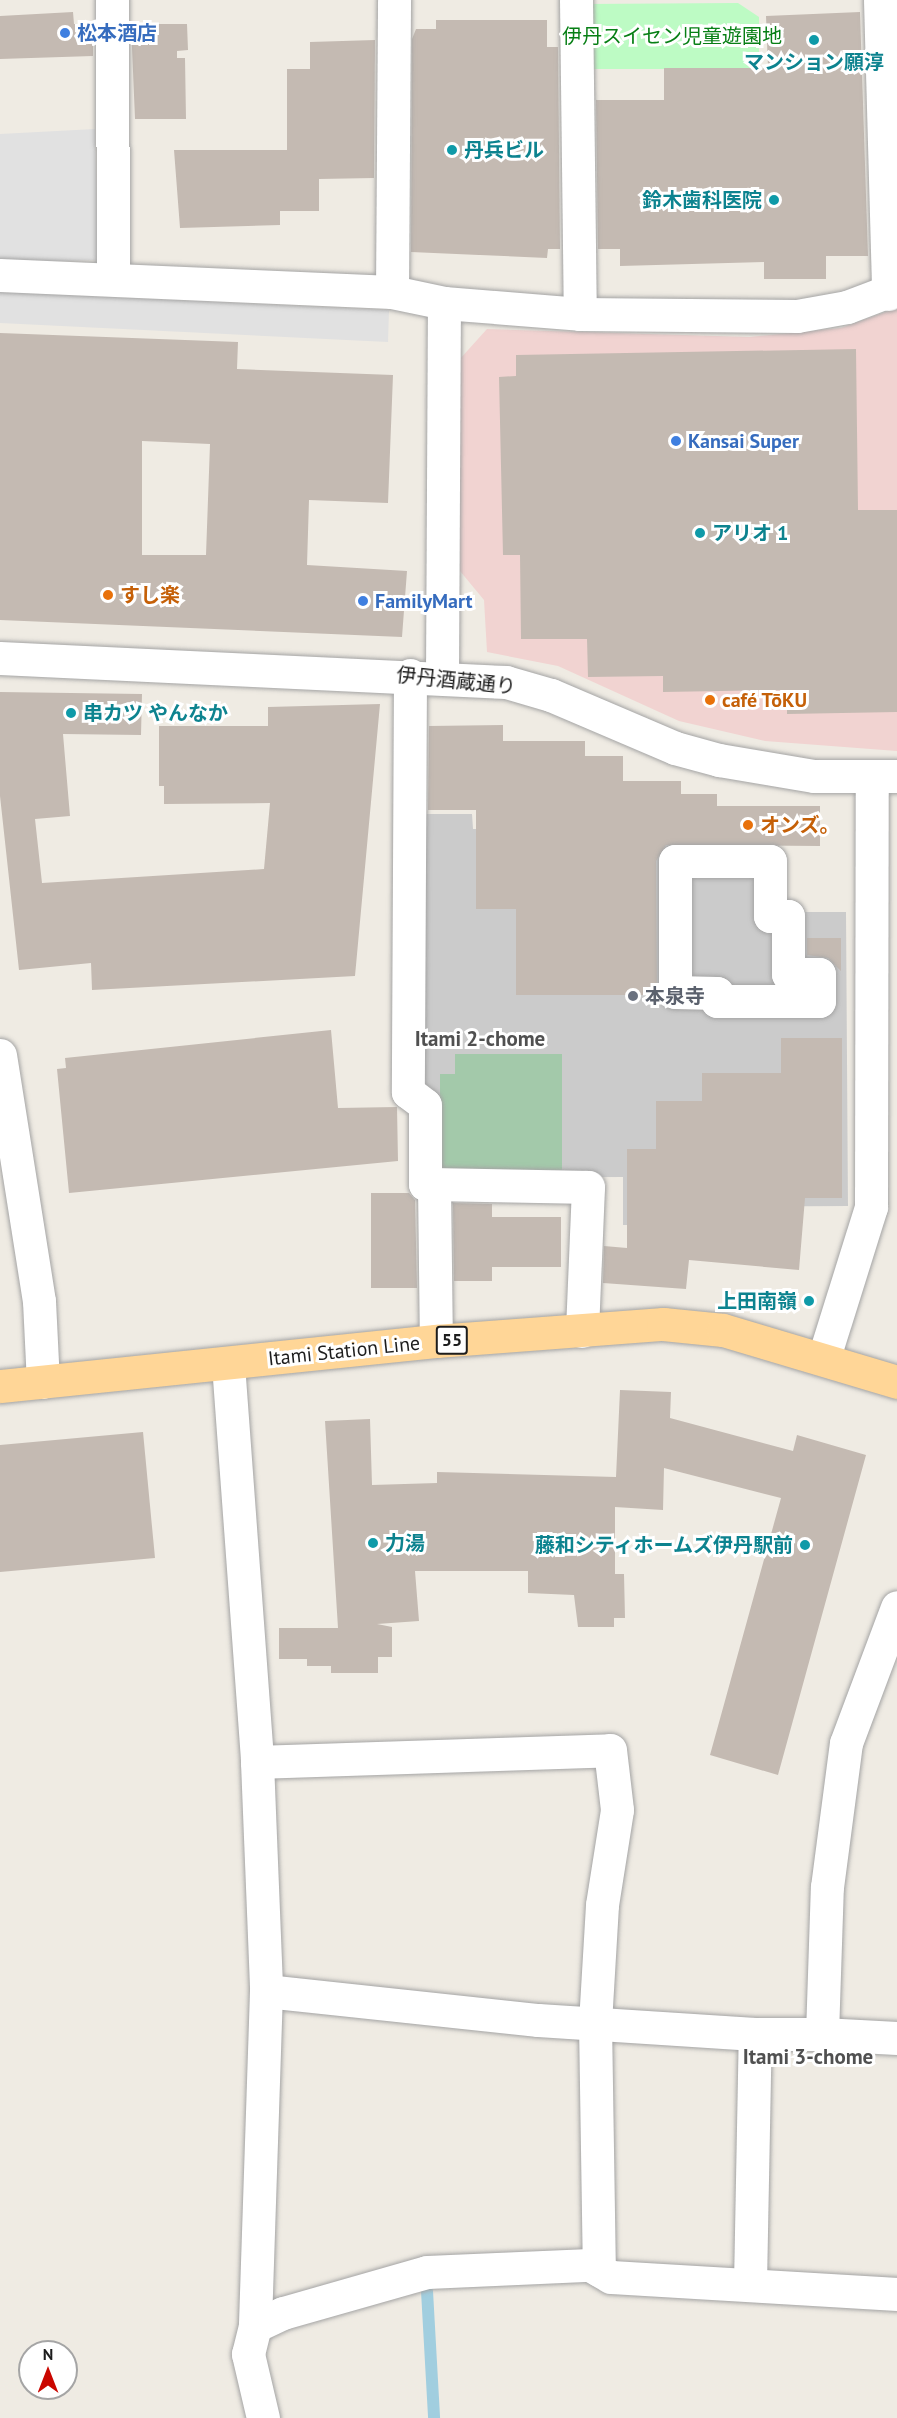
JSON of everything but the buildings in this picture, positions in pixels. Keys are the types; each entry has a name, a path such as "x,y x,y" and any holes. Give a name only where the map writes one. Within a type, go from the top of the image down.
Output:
{"main road":[{"name":"Itami Station Line","path":"0,1386 436,1341 689,1325 824,1358 897,1382"}],"street":[{"path":"112,0 112,278"},
{"path":"392,292 394,0"},
{"path":"576,0 580,314"},
{"path":"0,275 112,278 392,292 444,303 580,314 797,316 847,307 893,291 880,0"},
{"path":"442,677 444,303"},
{"name":"伊丹酒蔵通り","path":"0,658 410,675 506,682 550,695 675,748 718,760 814,776 885,777"},
{"path":"410,675 408,1092 425,1105 425,1184 588,1187 582,1331"},
{"path":"824,1358 871,1207 885,777"},
{"path":"675,861 770,861 770,916 788,916 788,974 819,974 819,1001 717,1001 717,993 675,992 675,861"},
{"path":"0,1055 39,1301 43,1382"},
{"path":"434,1184 436,1341"},
{"path":"228,1364 257,1762 266,1991 255,2326 248,2354 263,2418"},
{"path":"822,2034 827,1887 846,1743 897,1607"},
{"path":"257,1762 610,1750 616,1810 602,1905 595,2022 599,2270"},
{"path":"266,1991 538,2020 755,2034 822,2034 897,2038"},
{"path":"750,2284 755,2034"},
{"path":"255,2326 427,2272 590,2265 611,2277 897,2294"}],"shaded area":[{"path":"95,129 98,260 0,263 0,134"},
{"path":"0,292 389,310 388,342 0,323"},
{"name":"アリオ 1","path":"897,308 897,751 765,741 679,721 558,666 487,652 484,600 460,571 459,360 487,329 749,337 841,328"},
{"name":"本泉寺","path":"419,814 472,814 473,829 537,829 774,851 774,912 846,912 848,1206 693,1207 693,1225 623,1225 623,1177 435,1178 435,1092 419,1081"}],"green space":[{"name":"伊丹スイセン児童遊園地","path":"738,3 759,17 759,69 586,69 584,4"},
{"path":"455,1054 562,1054 562,1170 440,1170 440,1074 455,1074"}],"waterway":[{"path":"427,2291 434,2418"}],"place":[{"name":"松本酒店","path":"65,33"},
{"name":"マンション願淳","path":"814,40"},
{"name":"丹兵ビル","path":"452,150"},
{"name":"鈴木歯科医院","path":"774,200"},
{"name":"Kansai Super","path":"676,441"},
{"name":"アリオ 1","path":"700,533"},
{"name":"すし楽","path":"108,595"},
{"name":"FamilyMart","path":"363,601"},
{"name":"café TōKU","path":"710,700"},
{"name":"串カツ やんなか","path":"71,713"},
{"name":"オンズ。","path":"748,825"},
{"name":"本泉寺","path":"633,996"},
{"name":"上田南嶺","path":"809,1301"},
{"name":"力湯","path":"373,1543"},
{"name":"藤和シティホームズ伊丹駅前","path":"805,1545"}],"district":[{"name":"Itami 2-chome","path":"480,1039"},
{"name":"Itami 3-chome","path":"808,2057"}]}
